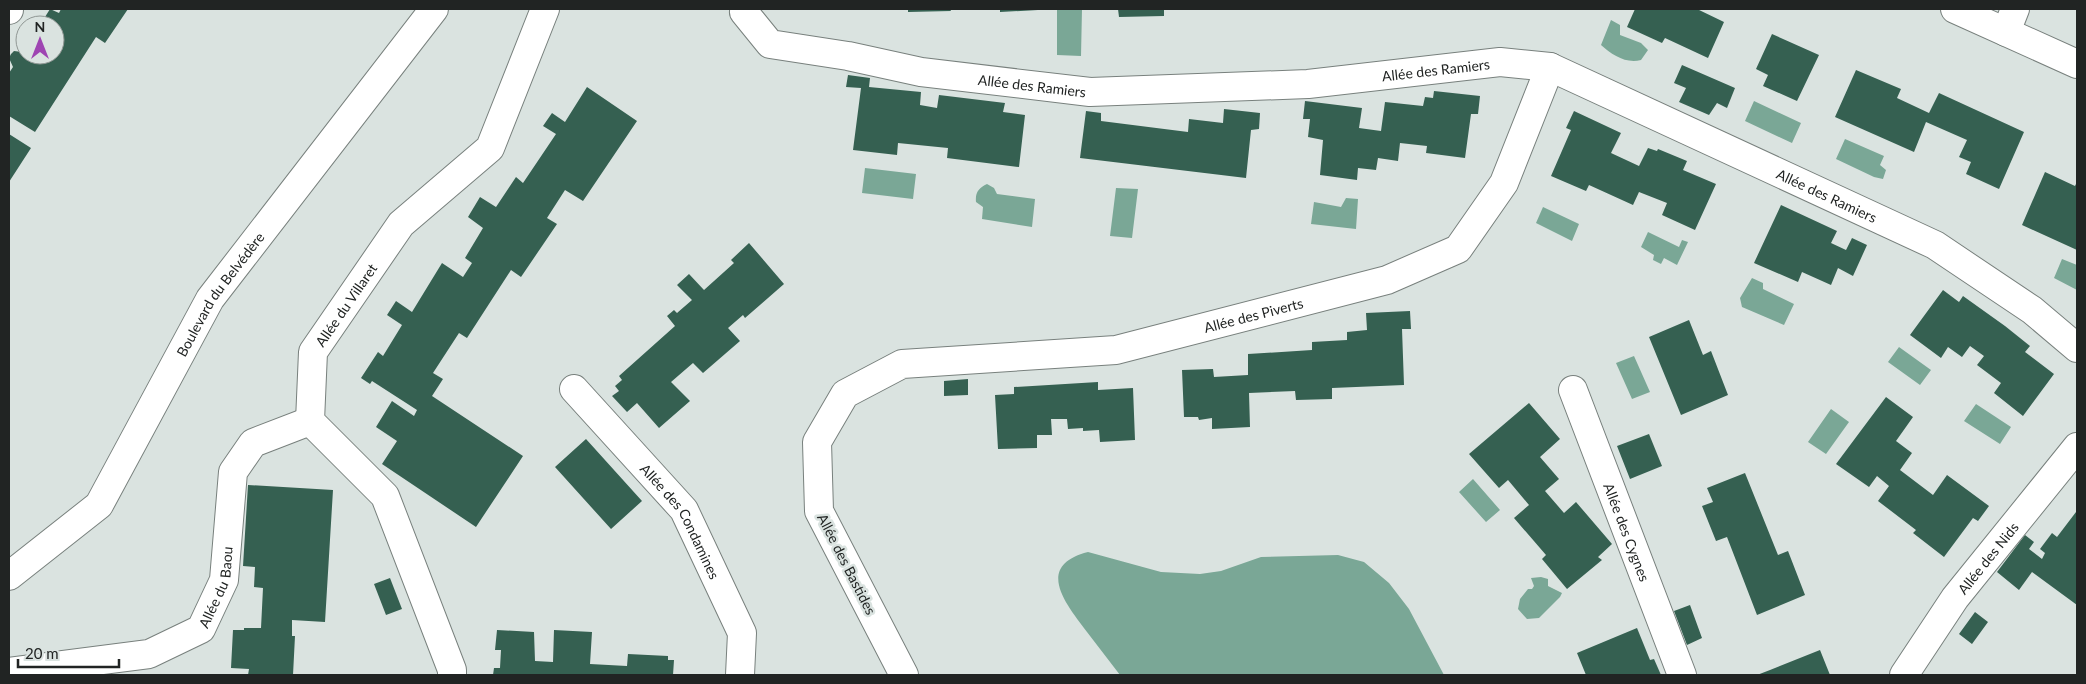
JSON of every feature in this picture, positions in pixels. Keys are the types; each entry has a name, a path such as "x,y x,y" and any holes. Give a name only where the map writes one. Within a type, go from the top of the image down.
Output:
{"street":[{"name":"Boulevard du Belvédère","path":"9,576 99,505 210,299 434,9"},
{"name":"Allée du Villaret","path":"310,421 312,352 402,224 490,148 545,9"},
{"name":"Allée des Ramiers","path":"745,9 744,12 770,44 848,56 921,72 1090,92 1308,84 1500,62 1550,67 1935,245 2032,310 2077,348"},
{"path":"1955,9 2010,20 2077,64"},
{"name":"Allée des Piverts","path":"845,394 902,364 1116,350 1387,280 1458,249 1504,183 1550,67"},
{"name":"Allée des Condamines","path":"574,389 684,510 742,633 740,675"},
{"name":"Allée des Cygnes","path":"1572,390 1682,675"},
{"name":"Allée des Bastides","path":"845,394 817,442 819,511 904,675"},
{"name":"Allée du Baou","path":"9,672 149,654 201,629 224,580 233,472 253,443 310,421"},
{"path":"310,421 385,496 452,670 452,675"},
{"name":"Allée des Nids","path":"1904,675 1955,598 2077,449"}],"shaded area":[{"path":"1057,9 1082,9 1081,56 1057,55"},
{"path":"1611,20 1620,25 1620,35 1641,43 1648,50 1641,60 1625,60 1601,45"},
{"path":"1754,101 1801,123 1792,143 1745,121"},
{"path":"1845,139 1884,156 1880,165 1886,170 1883,179 1874,177 1836,159"},
{"path":"865,168 916,174 913,199 862,193"},
{"path":"987,184 994,188 997,194 1035,199 1032,227 982,219 983,207 976,202 976,196 980,189"},
{"path":"1116,188 1138,189 1132,238 1110,236"},
{"path":"1346,198 1358,199 1356,229 1311,224 1314,202 1341,207"},
{"path":"1543,207 1579,224 1572,241 1536,223"},
{"path":"1648,232 1679,247 1682,240 1688,242 1677,265 1664,258 1661,264 1653,260 1654,255 1641,247"},
{"path":"2062,259 2077,265 2077,290 2054,278"},
{"path":"1752,278 1763,283 1763,289 1794,304 1784,325 1742,307 1740,298"},
{"path":"1899,347 1931,370 1920,385 1888,362"},
{"path":"1634,356 1650,392 1632,399 1616,363"},
{"path":"1976,404 2011,427 2000,444 1964,421"},
{"path":"1831,409 1849,422 1826,454 1808,442"},
{"path":"1473,479 1500,510 1486,522 1459,492"},
{"path":"1088,552 1161,572 1200,574 1221,571 1261,557 1338,555 1364,562 1389,583 1409,609 1444,675 1120,675 1071,610 1059,587 1058,576 1062,566 1072,558"},
{"path":"1541,577 1548,579 1548,586 1562,593 1539,618 1527,619 1518,609 1520,599 1528,589 1532,589 1534,586 1531,578"}],"building":[{"path":"50,9 59,13 61,9 128,9 105,43 96,37 35,132 9,116 9,73 13,67 9,58 15,51 15,65 65,65 65,15 46,15"},
{"path":"908,9 950,9 951,11 908,12"},
{"path":"1000,9 1038,9 1038,10 1000,12"},
{"path":"1118,9 1164,9 1164,16 1119,17"},
{"path":"1635,9 1697,9 1724,22 1708,58 1665,38 1662,43 1627,27"},
{"path":"1772,34 1819,55 1797,101 1763,86 1768,75 1756,69"},
{"path":"1682,65 1735,88 1727,108 1717,103 1709,115 1679,102 1686,88 1674,83"},
{"path":"1856,70 1901,89 1897,98 1929,113 1939,93 2024,132 1999,189 1966,174 1971,162 1959,157 1967,140 1926,122 1914,152 1835,117"},
{"path":"848,75 870,78 869,87 921,92 920,105 937,108 939,95 1005,103 1003,112 1025,115 1019,167 947,158 948,148 898,143 897,155 853,150 861,88 846,87"},
{"path":"587,87 637,121 583,201 565,190 547,218 557,224 521,277 511,270 467,338 459,333 433,373 443,379 432,396 523,456 476,527 382,464 397,441 376,427 392,401 414,416 417,410 372,381 370,384 361,378 378,352 383,356 402,325 387,315 396,301 412,312 442,263 463,277 472,263 465,258 483,228 468,217 480,197 496,207 516,177 523,183 556,134 543,126 552,113 565,122"},
{"path":"1434,91 1480,96 1478,114 1471,114 1465,158 1426,153 1427,146 1400,143 1398,161 1378,158 1376,170 1358,168 1357,180 1320,175 1323,140 1308,137 1310,119 1303,119 1305,101 1362,108 1359,128 1381,131 1385,102 1423,106 1425,97 1433,98"},
{"path":"1224,109 1260,113 1259,129 1251,130 1246,178 1080,158 1086,111 1101,113 1101,121 1188,132 1189,119 1223,123"},
{"path":"1574,111 1621,133 1611,153 1639,166 1648,148 1657,151 1658,149 1687,161 1683,170 1716,184 1695,230 1662,215 1667,203 1639,192 1633,205 1589,185 1586,191 1551,176 1571,130 1566,128"},
{"path":"9,134 31,148 9,182"},
{"path":"2045,172 2075,186 2077,182 2077,250 2022,225"},
{"path":"1781,205 1837,231 1831,243 1846,250 1852,238 1867,245 1853,276 1838,268 1831,285 1802,272 1798,282 1754,263"},
{"path":"749,243 784,284 745,318 743,315 728,328 740,341 703,373 693,363 671,382 690,401 659,428 637,403 627,412 612,396 619,391 615,386 622,380 619,376 675,326 667,316 674,310 677,313 692,300 677,285 689,274 704,290 734,263 731,260"},
{"path":"1943,290 1959,302 1963,296 2005,326 2030,346 2025,352 2054,374 2023,416 1994,393 2001,383 1977,365 1984,356 1970,346 1962,357 1948,347 1941,358 1910,335"},
{"path":"1410,311 1411,329 1402,329 1404,385 1332,388 1332,399 1296,400 1295,391 1249,393 1250,427 1212,429 1212,418 1199,420 1198,417 1184,417 1182,370 1213,369 1214,377 1248,375 1248,354 1312,350 1312,342 1347,340 1347,332 1367,330 1366,313"},
{"path":"1689,320 1703,355 1711,351 1728,395 1681,415 1649,337"},
{"path":"968,379 968,395 944,396 944,381"},
{"path":"1098,382 1098,390 1133,388 1135,440 1100,442 1099,430 1083,431 1083,428 1068,429 1067,419 1051,419 1052,435 1037,435 1037,448 998,449 995,395 1014,394 1014,387"},
{"path":"1886,397 1913,417 1896,441 1912,453 1900,470 1933,495 1947,475 1989,506 1978,521 1973,518 1944,557 1913,533 1916,530 1878,501 1889,486 1877,476 1869,487 1836,464"},
{"path":"1529,403 1560,439 1540,457 1559,479 1545,491 1564,513 1576,502 1612,544 1598,557 1602,560 1567,589 1542,559 1546,555 1514,518 1529,505 1508,480 1499,488 1469,454"},
{"path":"1649,434 1662,466 1630,479 1617,446"},
{"path":"586,439 642,501 611,529 555,467"},
{"path":"1745,473 1778,555 1788,551 1805,595 1757,615 1727,537 1716,541 1702,506 1713,502 1707,488"},
{"path":"248,485 333,490 325,622 292,620 292,636 295,636 293,675 248,675 249,669 231,668 233,630 261,628 263,588 254,587 255,567 243,566"},
{"path":"2076,512 2077,605 2032,572 2019,590 1997,572 2025,535 2034,542 2029,549 2042,559 2045,553 2040,549 2052,533 2057,537"},
{"path":"390,578 402,609 386,615 374,584"},
{"path":"1690,605 1702,638 1687,645 1674,611"},
{"path":"1975,612 1988,622 1972,644 1959,634"},
{"path":"1637,628 1650,660 1654,659 1661,675 1586,675 1577,653"},
{"path":"497,630 534,632 535,661 553,662 554,630 592,632 590,664 627,666 628,654 668,656 668,660 674,660 673,675 493,675 494,668 500,668 501,650 495,650"},
{"path":"1820,650 1830,675 1757,675 1770,670"}]}
